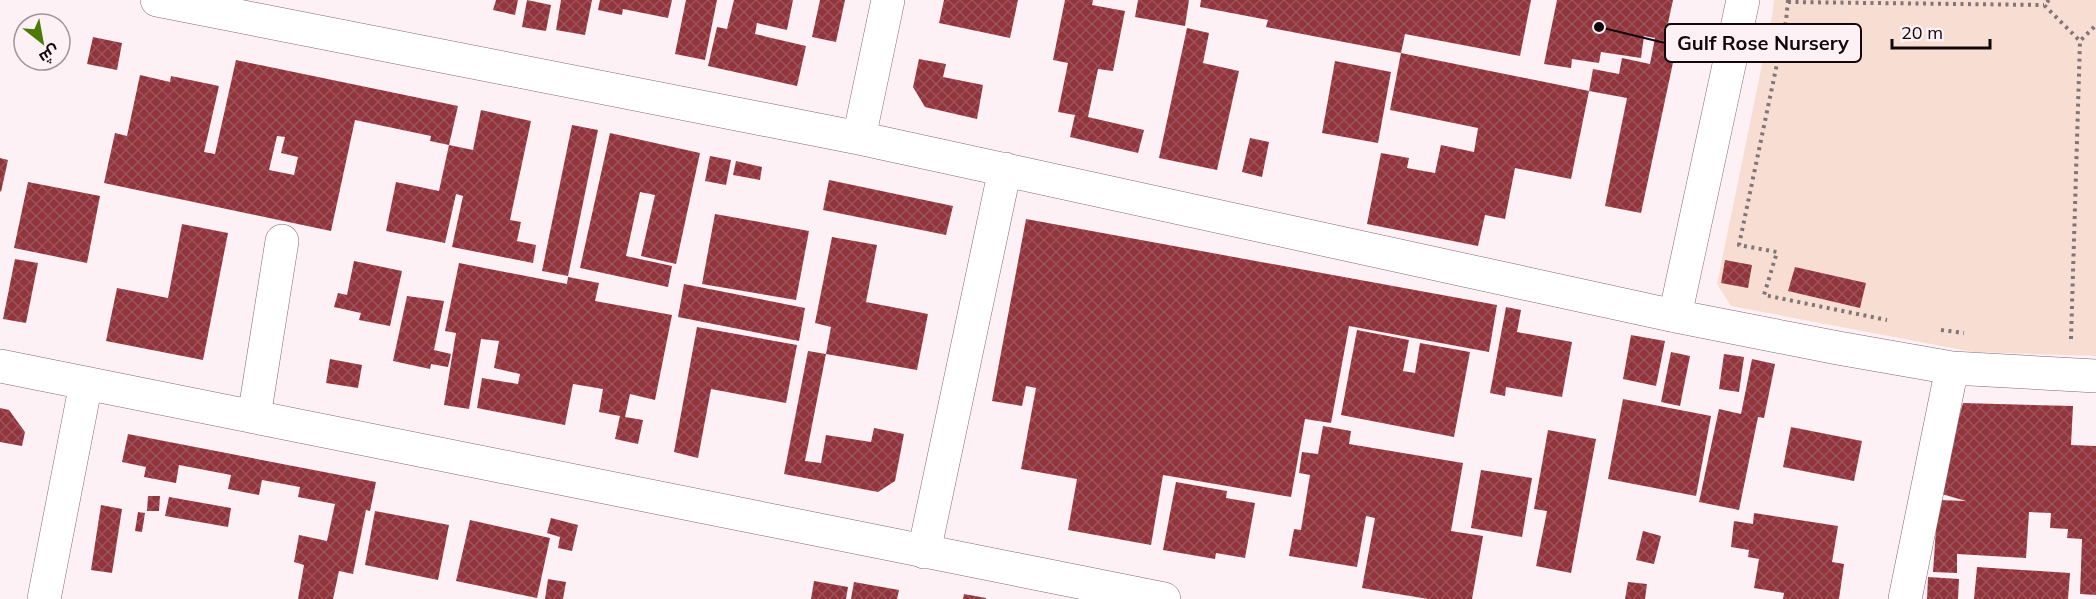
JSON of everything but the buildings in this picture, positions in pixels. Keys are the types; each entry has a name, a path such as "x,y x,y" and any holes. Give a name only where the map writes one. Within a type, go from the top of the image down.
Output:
{"street":[{"path":"157,0 859,138 1675,316 1838,348 1952,368 2096,376"},
{"path":"859,138 888,0"},
{"path":"1675,316 1743,0"},
{"path":"924,552 1005,169"},
{"path":"254,417 282,240"},
{"path":"0,366 1164,599"},
{"path":"1905,599 1952,368"},
{"path":"44,599 86,383"}],"path":[{"path":"2044,5 2049,0"},
{"path":"1891,321 1764,295 1777,252 1739,245 1786,21 1788,1 2044,5 2080,41"},
{"path":"2061,339 2071,339 2080,41 2096,25"},
{"path":"1935,329 1966,333"}],"shaded area":[{"path":"1774,0 2096,0 2096,356 1973,352 1731,306 1717,284"}],"place":[{"name":"Gulf Rose Nursery","path":"1599,27"}]}
